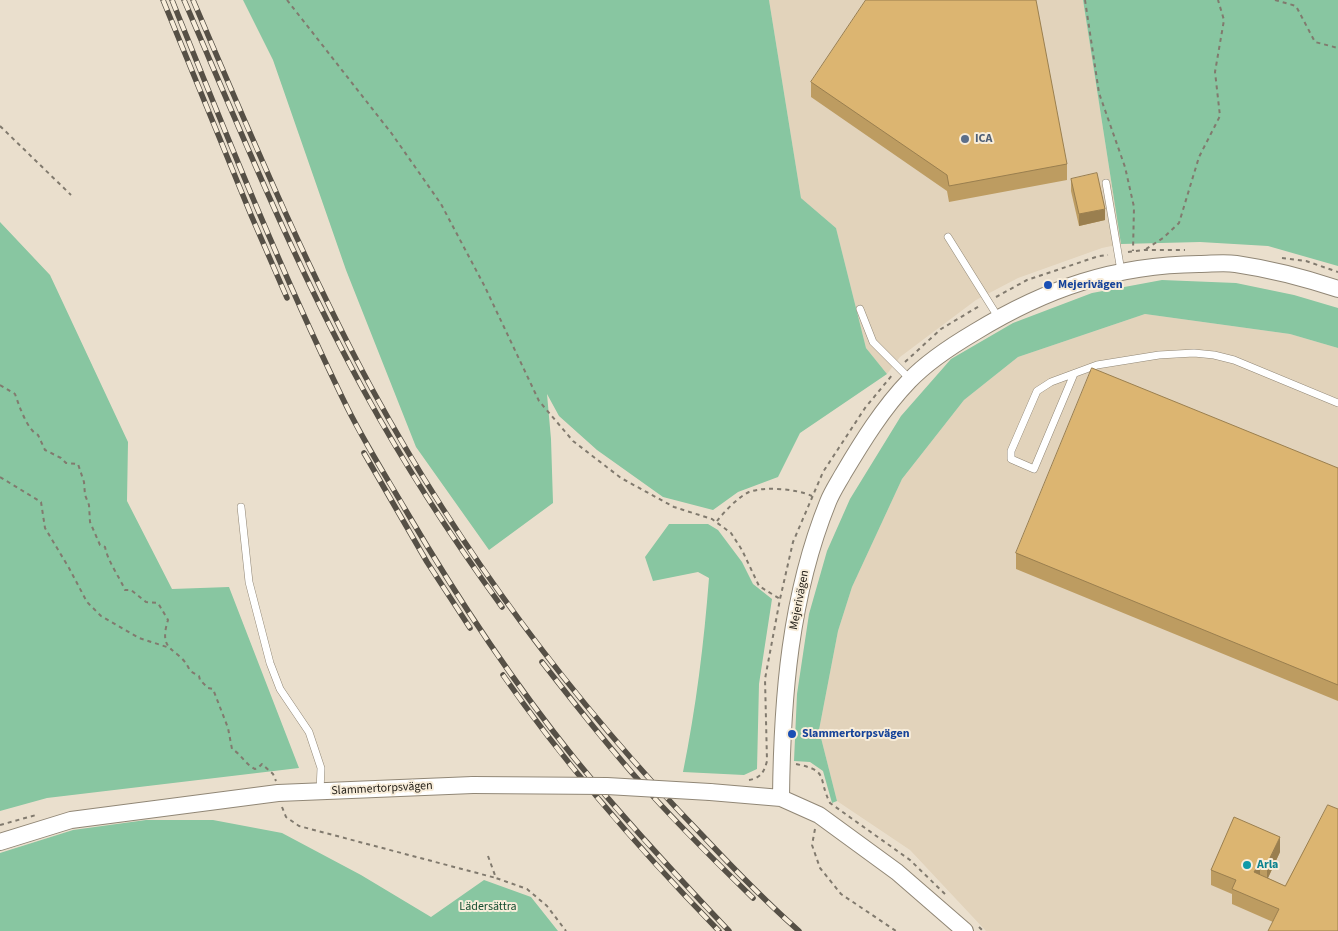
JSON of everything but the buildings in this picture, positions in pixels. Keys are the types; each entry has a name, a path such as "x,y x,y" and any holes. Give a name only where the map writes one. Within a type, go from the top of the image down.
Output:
{"street":[{"name":"Mejerivägen","path":"781,798 774,761 783,723 790,653 800,593 809,555 829,500 852,458 882,414 904,374 998,317 1048,293 1092,278 1121,271 1167,265 1234,264 1310,280 1338,289"},
{"name":"Slammertorpsvägen","path":"0,842 71,820 277,789 320,792 474,785 607,786 781,798 820,816 971,928"}],"lane":[{"path":"1106,183 1121,271"},
{"path":"948,237 998,317"},
{"path":"860,310 873,342 904,374"},
{"path":"1074,374 1034,469 1011,459 1011,451 1037,390 1051,382 1097,365 1159,355 1194,353 1214,355 1234,360 1338,403"},
{"path":"241,507 249,582 270,663 280,690 309,732 321,768 320,792"}],"path":[{"path":"288,0 392,134 441,204 485,286 539,400 573,441 621,478 674,507 712,518 731,533 742,550 759,586 780,599"},
{"path":"1085,0 1100,93 1124,167 1134,207 1133,251"},
{"path":"1144,250 1163,238 1179,223 1199,157 1220,116 1215,72 1224,20 1218,0"},
{"path":"1275,0 1296,6 1315,42 1338,48"},
{"path":"0,126 71,195"},
{"path":"748,780 755,779 764,773 774,761 765,679 793,542 823,472 865,408 904,374 941,329 1027,280 1099,256 1144,250 1189,250"},
{"path":"1279,257 1306,261 1338,272"},
{"path":"0,385 16,394 19,408 34,433 38,435 44,450 61,458 66,463 78,464 84,482 84,496 89,505 90,522 100,545 105,547 106,556 118,574 125,590 131,590 146,602 158,603 168,620 164,632 167,647"},
{"path":"0,476 41,502 45,528 87,602 101,616 139,638 167,647 186,661 190,671 199,676 200,680 208,688 213,689 228,728 232,749 255,769 262,764 273,774 286,817 299,826 496,878 527,889 547,906 566,931"},
{"path":"716,522 725,511 750,492 774,488 813,496"},
{"path":"774,761 815,768 820,774 824,792 830,803 910,860 950,898"},
{"path":"820,816 812,845 820,868 841,894 896,931"},
{"path":"488,856 496,878"},
{"path":"971,928 983,931"}],"shaded area":[{"path":"769,0 1083,0 1121,244 1102,248 1018,278 976,300 900,357 887,374 866,348 836,228 801,198"},
{"path":"1145,314 1290,334 1338,348 1338,931 986,931 910,850 837,801 819,730 838,631 852,587 902,479 964,400 1018,357"}],"green space":[{"path":"243,0 769,0 801,198 836,228 866,348 887,374 800,433 778,477 738,492 713,510 663,497 597,450 559,416 547,394 551,439 553,503 489,550 416,447 346,270 273,60"},
{"path":"1083,0 1338,0 1338,266 1268,246 1200,242 1121,244"},
{"path":"0,222 50,275 128,442 127,501 172,589 229,587 299,768 47,798 0,811"},
{"path":"1162,280 1236,283 1294,295 1338,308 1338,348 1290,334 1145,314 1018,357 964,400 902,479 852,587 838,631 819,730 837,801 832,803 823,771 810,762 794,761 797,694 809,614 827,551 850,499 901,416 951,359 1013,323 1092,293"},
{"path":"669,524 708,524 718,530 742,562 753,584 772,599 759,684 757,769 744,775 683,772 699,675 709,578 698,572 653,581 645,557"},
{"name":"Lädersättra","path":"146,820 213,820 282,833 361,875 431,917 484,880 531,897 558,931 0,931 0,853 73,830"}],"railway":[{"path":"163,0 287,298"},
{"path":"172,0 297,301 357,427 424,542 507,669 575,759 631,825 729,931"},
{"path":"184,0 292,247 364,391 412,474 465,555 502,607"},
{"path":"193,0 278,196 323,293 372,389 406,450 443,509 522,624 609,733 726,861 799,931"},
{"path":"364,453 427,562 470,628"},
{"path":"542,662 654,798 753,898"},
{"path":"503,675 553,743 606,808 719,931"}],"place":[{"name":"ICA","path":"965,139"},
{"name":"Mejerivägen","path":"1048,285"},
{"name":"Slammertorpsvägen","path":"792,734"},
{"name":"Arla","path":"1247,865"}]}
